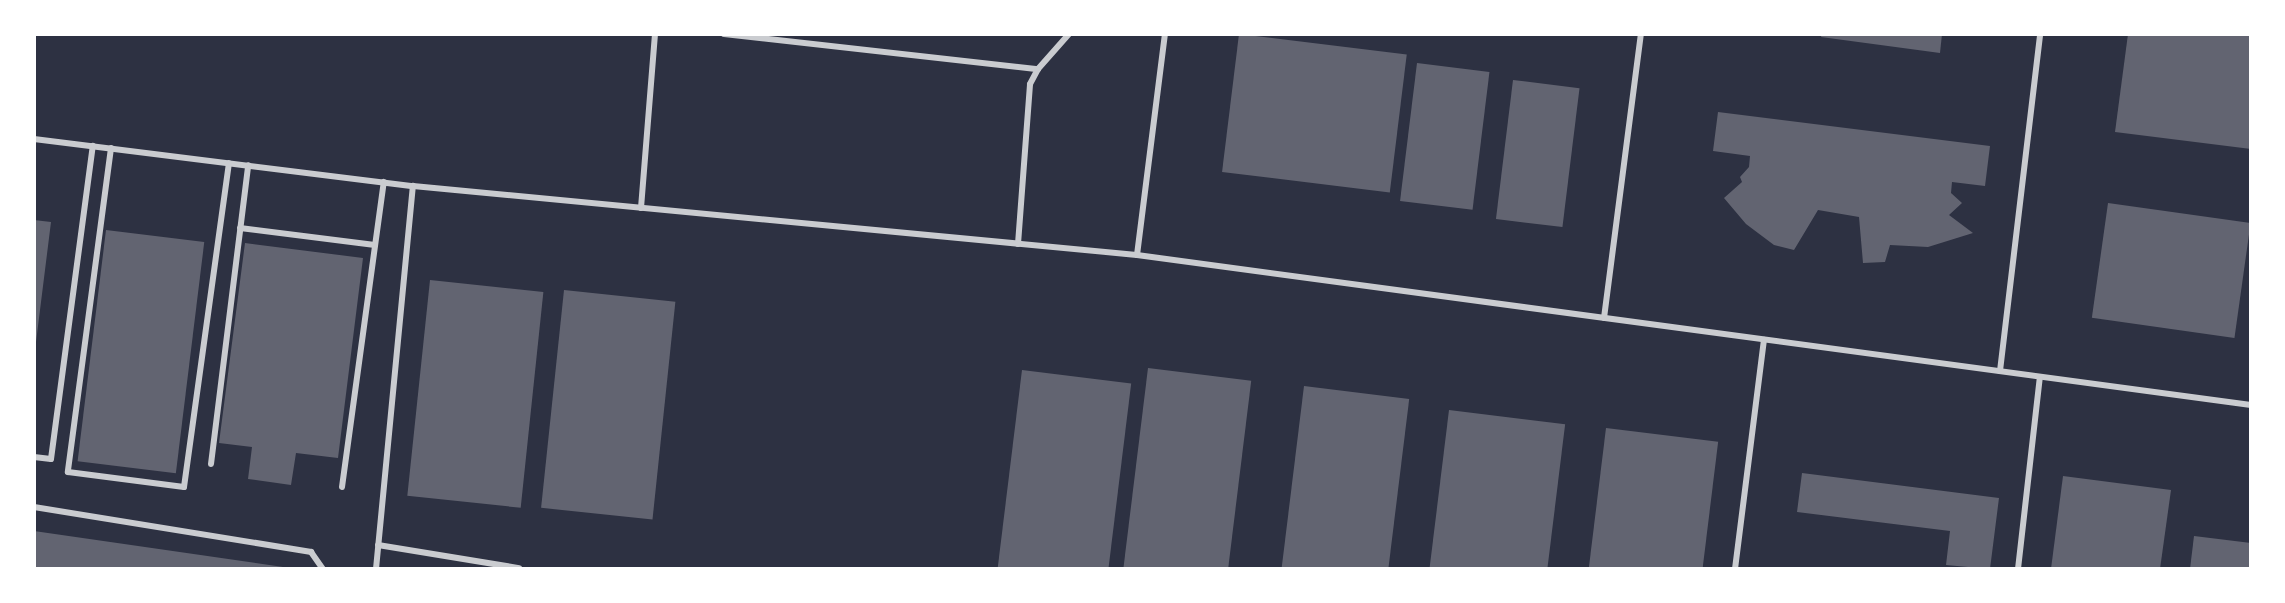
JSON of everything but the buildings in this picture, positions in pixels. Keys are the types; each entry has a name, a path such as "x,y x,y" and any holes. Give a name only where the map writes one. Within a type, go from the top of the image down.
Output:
{"lane":[{"path":"641,208 655,34"},
{"path":"724,34 1038,69"},
{"path":"1018,244 1030,84 1038,69 1069,34"},
{"path":"1137,255 1165,34"},
{"path":"1604,318 1641,34"},
{"path":"2000,371 2040,34"},
{"path":"34,139 413,186 1137,255 2251,405"},
{"path":"34,457 51,459 93,146"},
{"path":"111,148 68,472 184,487 229,163"},
{"path":"211,464 248,165"},
{"path":"342,487 384,182"},
{"path":"376,569 413,186"},
{"path":"240,228 375,245"},
{"path":"1735,569 1764,340"},
{"path":"2018,569 2040,377"},
{"path":"34,507 311,552 323,569"},
{"path":"378,545 519,568"}]}
